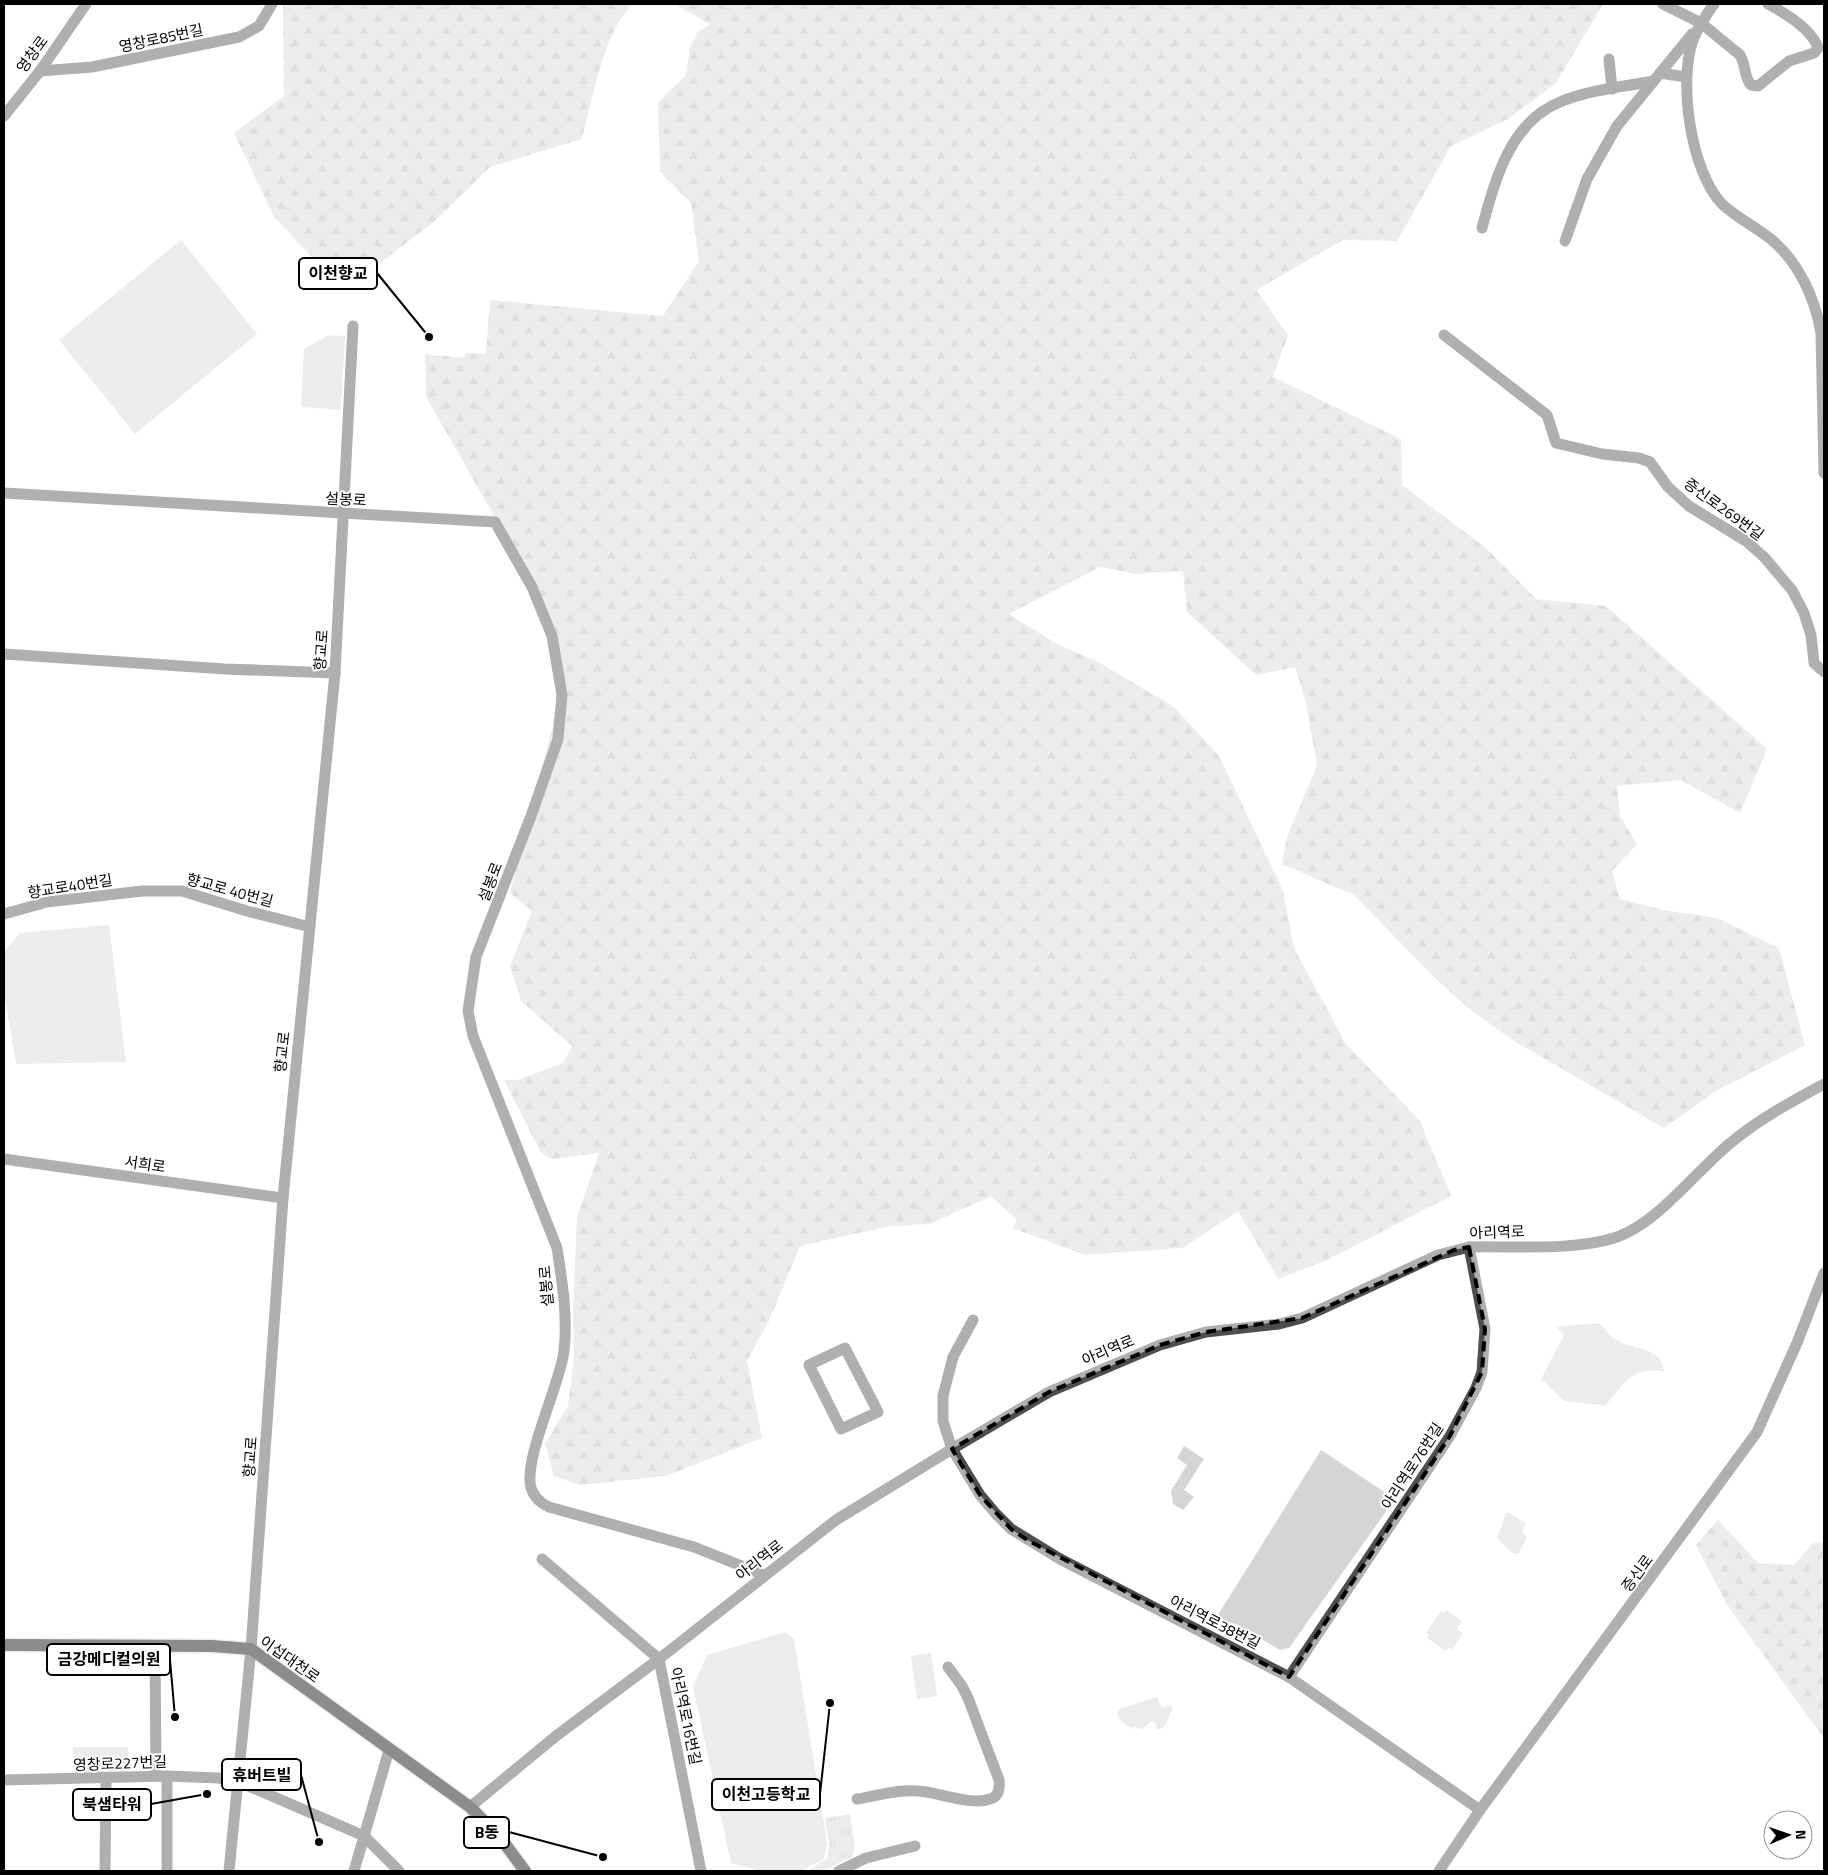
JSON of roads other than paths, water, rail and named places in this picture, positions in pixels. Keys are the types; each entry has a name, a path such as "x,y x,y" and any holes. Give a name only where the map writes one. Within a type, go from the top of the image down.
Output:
{"main road":[{"name":"이섭대천로","path":"4,1645 212,1646 251,1649 470,1807 499,1836 525,1871"}],"street":[{"name":"영창로85번길","path":"40,71 92,67 239,37 259,26 272,4"},
{"path":"1663,4 1701,23 1740,56 1743,60 1748,82 1758,86 1789,61 1814,53 1818,48 1812,37 1800,26 1768,4"},
{"path":"1565,241 1578,200 1591,172 1617,126 1701,23 1714,4"},
{"name":"영창로","path":"4,116 40,71 82,5"},
{"path":"1701,23 1692,41 1686,77 1695,153 1703,176 1722,203 1772,240 1786,255 1800,274 1817,311 1820,333 1824,473"},
{"path":"1609,58 1612,89"},
{"path":"1482,228 1495,186 1511,146 1529,121 1560,102 1670,73 1686,77"},
{"name":"향교로","path":"229,1871 251,1649 283,1198 335,673 353,326"},
{"name":"증신로269번길","path":"1444,336 1547,415 1556,443 1602,454 1639,458 1650,462 1668,487 1689,506 1746,541 1764,557 1792,590 1804,613 1811,635 1814,663 1824,672"},
{"name":"설봉로","path":"4,493 495,522 532,586 552,636 562,695 558,738 532,816 476,957 468,1011 473,1036 557,1248 563,1282 564,1350 553,1396 541,1427 530,1476 531,1487 541,1503 548,1507 694,1547 764,1575"},
{"path":"4,654 225,669 335,673"},
{"name":"향교로 40번길","path":"142,891 186,892 247,912 310,927"},
{"name":"향교로40번길","path":"4,914 48,902 142,891"},
{"name":"아리역로","path":"470,1807 556,1736 659,1660 764,1575 842,1516 952,1448 1049,1392 1160,1345 1206,1332 1279,1324 1302,1318 1438,1255 1469,1248 1574,1245 1616,1237 1635,1229 1728,1145 1778,1109 1824,1084"},
{"name":"서희로","path":"4,1159 283,1198"},
{"name":"아리역로76번길","path":"1289,1677 1450,1436 1476,1388 1482,1372 1484,1329 1469,1248"},
{"name":"증신로","path":"1439,1871 1480,1810 1757,1432 1797,1343 1824,1273"},
{"name":"아리역로38번길","path":"973,1320 953,1357 943,1396 943,1421 952,1448 980,1495 996,1514 1017,1533 1060,1559 1289,1677 1480,1810"},
{"path":"845,1348 878,1412 841,1429 809,1365 845,1348"},
{"name":"아리역로16번길","path":"542,1558 659,1660 701,1871"},
{"path":"155,1646 167,1871"},
{"path":"857,1800 913,1790 976,1801 988,1800 996,1795 999,1790 999,1780 964,1689 948,1667"},
{"path":"354,1871 389,1750"},
{"name":"영창로227번길","path":"4,1780 106,1779 162,1776 237,1781"},
{"path":"105,1871 106,1779"},
{"path":"237,1781 364,1836 399,1871"},
{"path":"839,1871 866,1858 915,1846"}],"place":[{"name":"이천향교","path":"429,337"},
{"name":"이천고등학교","path":"830,1703"},
{"name":"금강메디컬의원","path":"175,1717"},
{"name":"북샘타워","path":"207,1794"},
{"name":"휴버트빌","path":"319,1842"},
{"name":"B동","path":"603,1857"}]}
